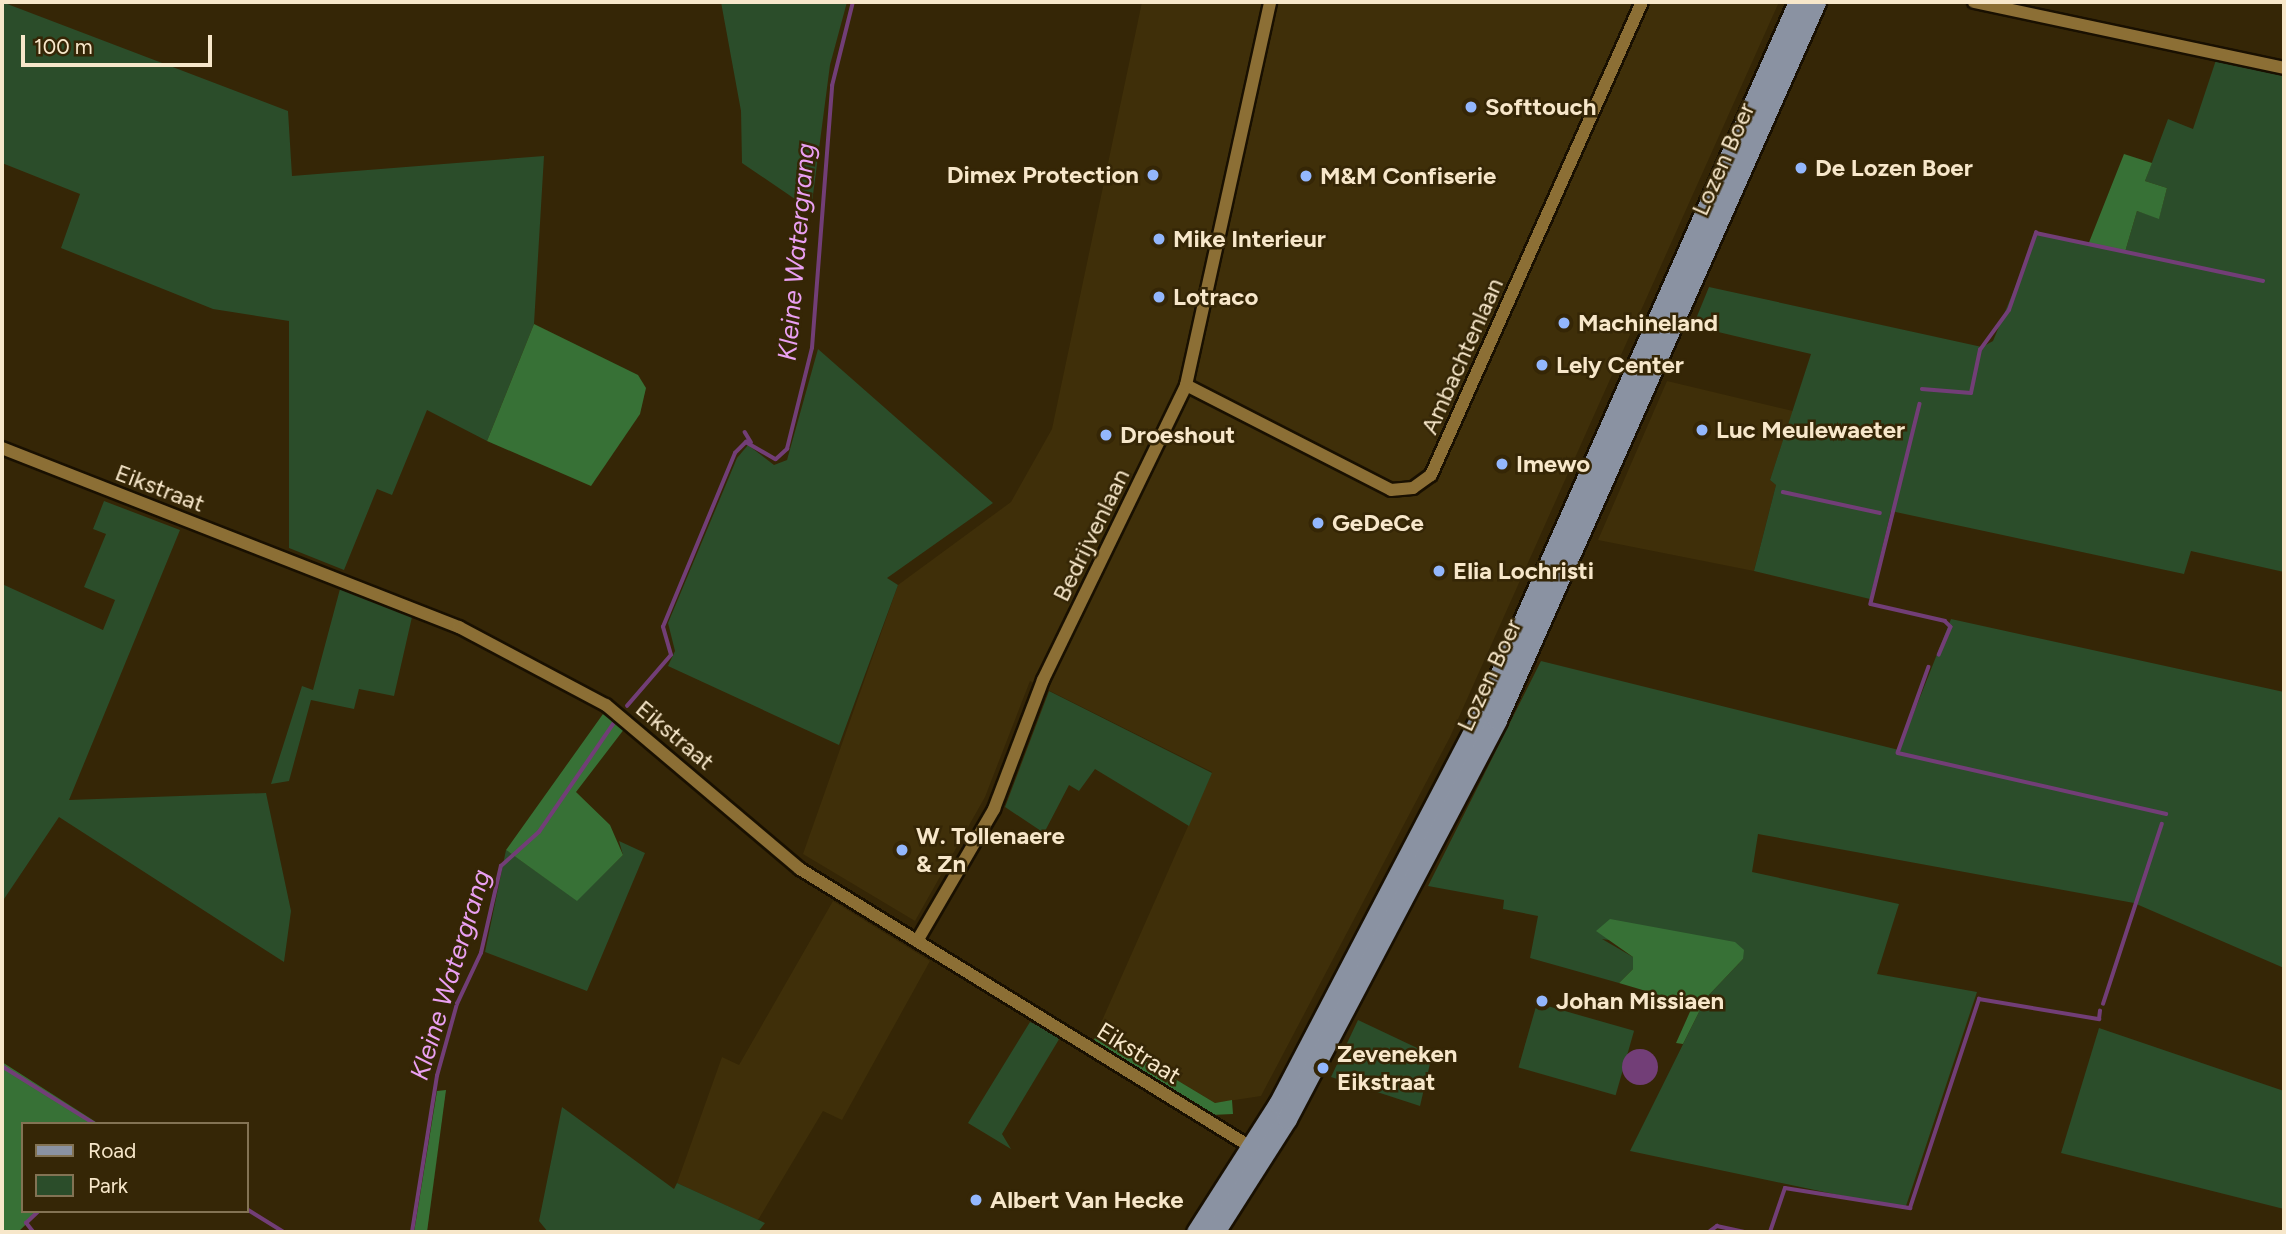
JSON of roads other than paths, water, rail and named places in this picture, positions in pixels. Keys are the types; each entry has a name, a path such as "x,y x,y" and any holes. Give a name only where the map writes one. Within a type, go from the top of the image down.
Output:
{"main road":[{"name":"Lozen Boer","path":"1259,1152 1482,713 1798,2"},
{"name":"Lozen Boer","path":"1216,1232 1497,720 1816,2"},
{"path":"1196,1232 1259,1152"}],"street":[{"name":"Bedrijvenlaan","path":"917,941 994,809 1043,680 1186,385 1270,2"},
{"name":"Ambachtenlaan","path":"1186,385 1391,490 1413,488 1431,475 1642,2"},
{"path":"1974,2 2284,68"},
{"name":"Eikstraat","path":"2,449 459,627 606,705 792,862 1259,1152"}],"waterway":[{"name":"Kleine Watergrang","path":"627,706 671,655 663,627 735,453 746,442 776,459 787,449 812,348 832,86 853,2"},
{"path":"1922,389 1971,393 1980,350 2009,310 2036,233 2263,281"},
{"path":"1920,404 1871,604 1945,621 1951,627 1939,655"},
{"path":"745,432 751,442"},
{"path":"1783,492 1880,513"},
{"path":"1929,667 1898,753 2166,814"},
{"name":"Kleine Watergrang","path":"412,1232 437,1076 457,1004 481,953 501,866 539,832 614,723"},
{"path":"2103,1004 2162,824"},
{"path":"1770,1232 1785,1188 1910,1208 1979,999 2099,1019 2100,1011"},
{"path":"2,1066 92,1122"},
{"path":"248,1210 284,1232"},
{"path":"33,1232 26,1223 37,1213"},
{"path":"1709,1232 1717,1226 1745,1232"}],"place":[{"name":"Softtouch","path":"1471,107"},
{"name":"De Lozen Boer","path":"1801,168"},
{"name":"Dimex Protection","path":"1153,175"},
{"name":"M&M Confiserie","path":"1306,176"},
{"name":"Mike Interieur","path":"1159,239"},
{"name":"Lotraco","path":"1159,297"},
{"name":"Machineland","path":"1564,323"},
{"name":"Lely Center","path":"1542,365"},
{"name":"Luc Meulewaeter","path":"1702,430"},
{"name":"Droeshout","path":"1106,435"},
{"name":"Imewo","path":"1502,464"},
{"name":"GeDeCe","path":"1318,523"},
{"name":"Elia Lochristi","path":"1439,571"},
{"name":"W. Tollenaere & Zn","path":"902,850"},
{"name":"Johan Missiaen","path":"1542,1001"},
{"name":"Zeveneken Eikstraat","path":"1323,1068"},
{"name":"Albert Van Hecke","path":"976,1200"}]}
